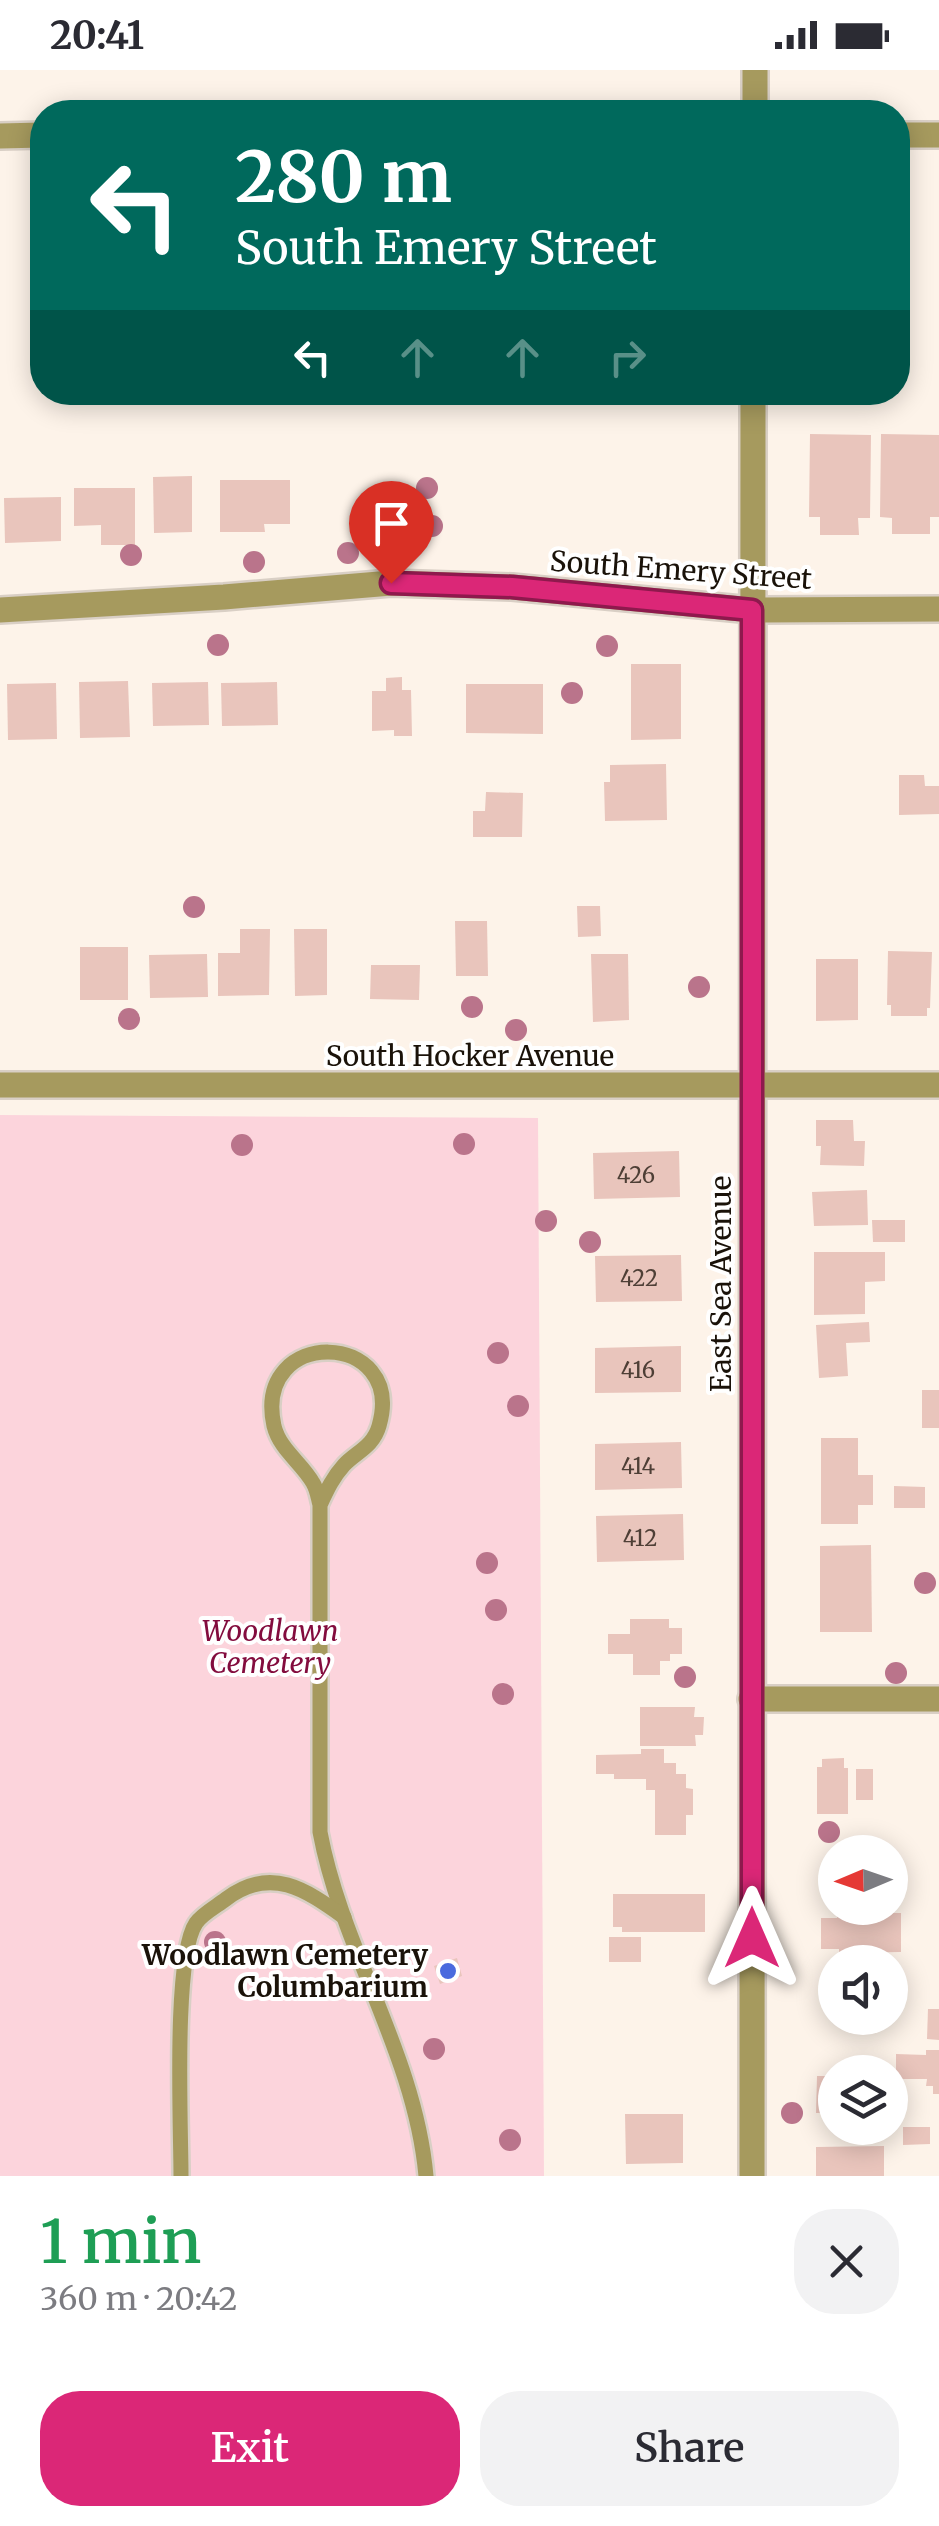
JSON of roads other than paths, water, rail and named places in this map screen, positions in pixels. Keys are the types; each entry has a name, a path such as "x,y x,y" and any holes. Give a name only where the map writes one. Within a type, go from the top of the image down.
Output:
{"street":[{"path":"755,100 756,70"},
{"path":"0,136 30,135"},
{"path":"910,136 939,135"},
{"name":"East Sea Avenue","path":"752,2176 753,405"},
{"name":"South Emery Street","path":"0,610 391,583 512,587 752,610 939,609"},
{"name":"South Hocker Avenue","path":"0,1086 939,1086"},
{"path":"751,1699 939,1700"}],"lane":[{"path":"320,1505 333,1478 347,1461 367,1449 379,1426 381,1397 374,1373 357,1358 332,1350 303,1356 282,1370 273,1396 274,1428 288,1455 314,1483 320,1505 320,1832 328,1876 408,2081 426,2176"},
{"path":"181,2176 182,1992 186,1952 196,1922 235,1892 261,1883 284,1883 308,1891 344,1917"}],"place":[{"name":"Woodlawn Cemetery Columbarium","path":"448,1971"}],"park label":[{"name":"Woodlawn Cemetery","path":"270,1647"}]}
